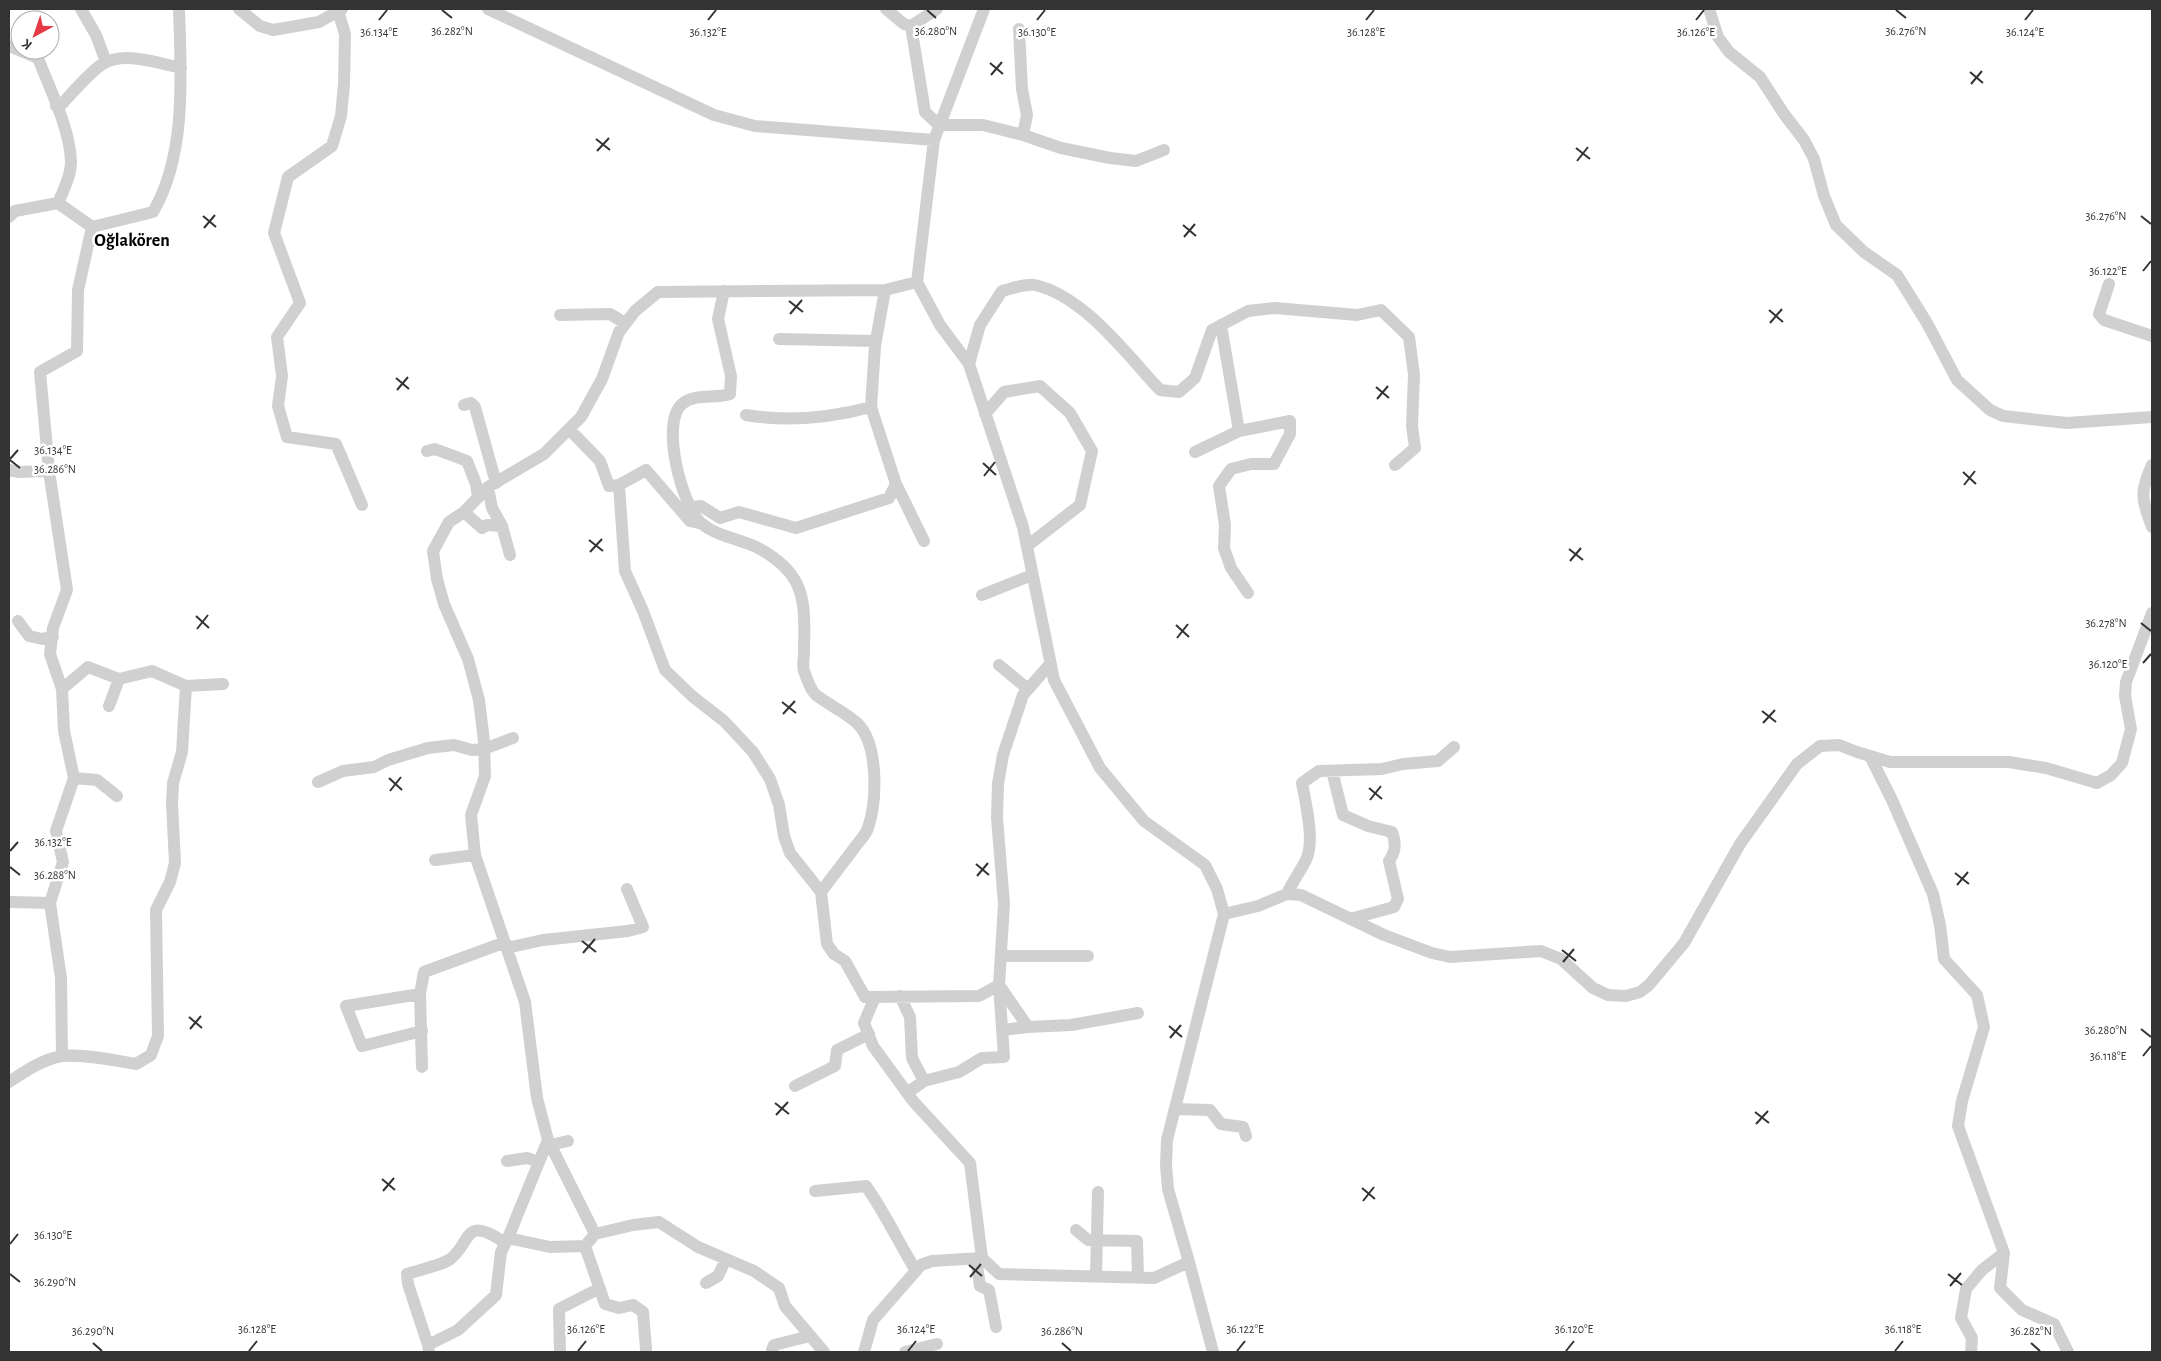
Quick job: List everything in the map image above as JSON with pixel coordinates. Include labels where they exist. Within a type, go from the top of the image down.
[{"type":"street","points":[[81,9],[96,35],[106,62]]},
{"type":"street","points":[[9,216],[14,212],[58,204],[92,227],[153,212],[162,197],[168,181],[176,145],[181,68],[179,9]]},
{"type":"street","points":[[238,9],[260,26],[273,30],[319,22],[340,10],[345,34],[344,84],[339,123],[332,146],[288,177],[274,233],[300,302],[277,337],[282,376],[278,406],[287,437],[336,444],[362,506]]},
{"type":"street","points":[[488,9],[714,114],[755,126],[934,140]]},
{"type":"street","points":[[886,9],[904,24],[911,26],[937,9]]},
{"type":"street","points":[[984,9],[934,140],[917,282],[940,325],[969,364],[1023,527],[1054,680],[1100,768],[1144,821],[1205,865],[1217,890],[1224,914],[1175,1109],[1168,1140],[1166,1165],[1168,1189],[1212,1352]]},
{"type":"street","points":[[1709,9],[1718,37],[1728,52],[1760,77],[1784,114],[1804,140],[1814,159],[1824,196],[1836,225],[1864,252],[1897,275],[1927,323],[1957,380],[1990,410],[2003,416],[2068,423],[2152,416]]},
{"type":"street","points":[[911,26],[925,112],[939,125],[984,125],[1062,148],[1110,158],[1136,161],[1164,150]]},
{"type":"street","points":[[1019,28],[1022,89],[1027,115],[1023,135]]},
{"type":"street","points":[[9,46],[38,58],[56,106],[62,115],[71,164],[58,204]]},
{"type":"street","points":[[56,106],[62,104],[100,66],[122,57],[181,68]]},
{"type":"street","points":[[62,1056],[61,978],[50,903],[63,862],[56,831],[74,778],[64,731],[62,689],[50,654],[53,628],[67,590],[50,470],[40,372],[77,351],[78,290],[92,227]]},
{"type":"street","points":[[595,1234],[549,1143],[538,1098],[525,1002],[474,855],[471,815],[485,776],[479,700],[468,659],[442,596],[437,579],[433,550],[449,522],[464,512],[492,485],[544,454],[581,417],[602,379],[619,332],[635,311],[658,292],[885,290],[917,282]]},
{"type":"street","points":[[969,364],[980,325],[1002,291],[1034,284],[1058,293],[1092,318],[1160,390],[1179,392],[1194,378],[1212,330],[1248,311],[1275,308],[1357,315],[1382,310],[1409,338],[1414,375],[1412,426],[1416,448],[1395,465]]},
{"type":"street","points":[[2109,284],[2099,314],[2109,322],[2152,336]]},
{"type":"street","points":[[885,290],[876,341],[871,407],[896,484],[924,541]]},
{"type":"street","points":[[724,291],[718,319],[731,376],[730,394],[720,397],[695,398],[684,402],[675,413],[673,448],[687,499],[703,524],[713,531],[763,551],[789,571],[802,593],[804,622],[803,668],[809,684],[815,694],[862,728],[868,745],[874,768],[874,791],[868,830],[821,892]]},
{"type":"street","points":[[560,315],[610,314],[626,323]]},
{"type":"street","points":[[1221,325],[1238,431]]},
{"type":"street","points":[[779,339],[876,341]]},
{"type":"street","points":[[985,414],[1004,392],[1040,386],[1070,413],[1092,451],[1080,506],[1026,546]]},
{"type":"street","points":[[464,405],[471,403],[475,407],[492,485],[492,508],[502,526],[510,556]]},
{"type":"street","points":[[746,415],[790,420],[847,414],[871,407]]},
{"type":"street","points":[[1195,452],[1238,431],[1290,421],[1290,434],[1274,464],[1250,464],[1231,469],[1219,486],[1225,525],[1224,548],[1231,568],[1248,593]]},
{"type":"street","points":[[569,429],[600,461],[609,486],[619,485],[646,470],[690,522],[703,524]]},
{"type":"street","points":[[427,451],[435,449],[467,461],[476,484],[478,498]]},
{"type":"street","points":[[2152,465],[2144,483],[2143,493],[2152,527]]},
{"type":"street","points":[[9,470],[19,472],[50,470]]},
{"type":"street","points":[[692,508],[701,506],[720,518],[739,512],[796,528],[889,498],[896,484]]},
{"type":"street","points":[[619,485],[625,571],[643,611],[665,670],[692,696],[724,721],[753,752],[770,779],[779,806],[784,836],[790,852],[821,892],[827,944],[834,954],[844,961],[866,997],[979,996],[999,986]]},
{"type":"street","points":[[464,512],[482,528],[487,525],[502,526]]},
{"type":"street","points":[[982,596],[1032,575]]},
{"type":"street","points":[[1224,914],[1258,906],[1286,894],[1301,895],[1415,948],[1450,956],[1541,951],[1561,959],[1593,988],[1608,995],[1626,996],[1640,992],[1649,985],[1684,943],[1740,844],[1797,764],[1820,746],[1839,745],[1890,762],[2009,762],[2046,768],[2097,783],[2111,776],[2122,763],[2131,729],[2125,696],[2126,682],[2152,613]]},
{"type":"street","points":[[18,621],[30,636],[52,637]]},
{"type":"street","points":[[907,1093],[924,1081],[959,1072],[982,1058],[1004,1057],[999,986],[1004,904],[997,818],[998,784],[1003,756],[1023,695],[1050,664]]},
{"type":"street","points":[[999,665],[1028,690]]},
{"type":"street","points":[[62,689],[88,667],[118,679],[152,670],[186,686],[223,684]]},
{"type":"street","points":[[109,706],[118,679]]},
{"type":"street","points":[[9,1082],[46,1061],[62,1056],[114,1060],[136,1064],[151,1055],[158,1036],[156,910],[170,882],[175,863],[173,783],[182,752],[186,686]]},
{"type":"street","points":[[318,782],[343,771],[374,767],[388,760],[428,748],[454,745],[472,750],[484,749],[513,738]]},
{"type":"street","points":[[1286,894],[1306,860],[1311,843],[1302,784],[1320,771],[1382,769],[1403,764],[1438,761],[1454,747]]},
{"type":"street","points":[[1870,756],[1892,800],[1933,894],[1940,925],[1944,959],[1978,996],[1984,1027],[1962,1101],[1958,1126],[2004,1253],[2000,1288],[2022,1310],[2054,1324],[2068,1352]]},
{"type":"street","points":[[1332,771],[1343,815],[1368,826],[1392,832],[1394,838],[1395,852],[1389,861],[1398,899],[1394,907],[1350,919]]},
{"type":"street","points":[[74,778],[97,780],[117,796]]},
{"type":"street","points":[[435,860],[474,855]]},
{"type":"street","points":[[422,1067],[420,994],[424,972],[503,943],[511,947],[543,940],[628,931],[643,927],[627,889]]},
{"type":"street","points":[[9,902],[50,903]]},
{"type":"street","points":[[1001,956],[1088,956]]},
{"type":"street","points":[[999,986],[1028,1027]]},
{"type":"street","points":[[420,994],[346,1006],[362,1046],[422,1031]]},
{"type":"street","points":[[875,996],[864,1022],[873,1046],[907,1093],[970,1163],[980,1286],[989,1290],[996,1327]]},
{"type":"street","points":[[900,996],[910,1017],[912,1058],[924,1081]]},
{"type":"street","points":[[1002,1030],[1071,1025],[1138,1013]]},
{"type":"street","points":[[795,1086],[835,1066],[837,1050],[868,1034]]},
{"type":"street","points":[[1175,1109],[1210,1110],[1221,1124],[1243,1127],[1246,1136]]},
{"type":"street","points":[[549,1143],[568,1141]]},
{"type":"street","points":[[549,1143],[539,1162],[508,1238],[501,1252],[496,1295],[458,1330],[428,1349],[408,1284],[407,1274],[449,1260],[472,1233],[480,1230],[490,1233],[501,1240],[508,1238],[550,1247],[585,1246],[595,1234],[633,1225],[659,1222],[698,1247],[754,1271],[779,1288],[785,1306],[824,1352]]},
{"type":"street","points":[[507,1161],[527,1158],[539,1162]]},
{"type":"street","points":[[815,1191],[866,1186],[882,1209],[898,1242],[916,1271]]},
{"type":"street","points":[[1096,1276],[1098,1192]]},
{"type":"street","points":[[1076,1230],[1088,1240],[1137,1241],[1138,1277]]},
{"type":"street","points":[[585,1246],[598,1289],[605,1304],[619,1308],[633,1305],[643,1312],[646,1349]]},
{"type":"street","points":[[1971,1352],[1972,1338],[1961,1318],[1966,1289],[1982,1270],[2004,1253]]},
{"type":"street","points":[[865,1352],[873,1320],[921,1265],[932,1261],[979,1258],[999,1274],[1154,1278],[1189,1262]]},
{"type":"street","points":[[706,1282],[718,1276],[726,1259]]},
{"type":"street","points":[[560,1352],[559,1309],[598,1289]]},
{"type":"street","points":[[772,1350],[774,1345],[810,1336]]},
{"type":"street","points":[[905,1352],[937,1344]]},
{"type":"district","name":"Oğlakören","points":[[132,241]]}]
